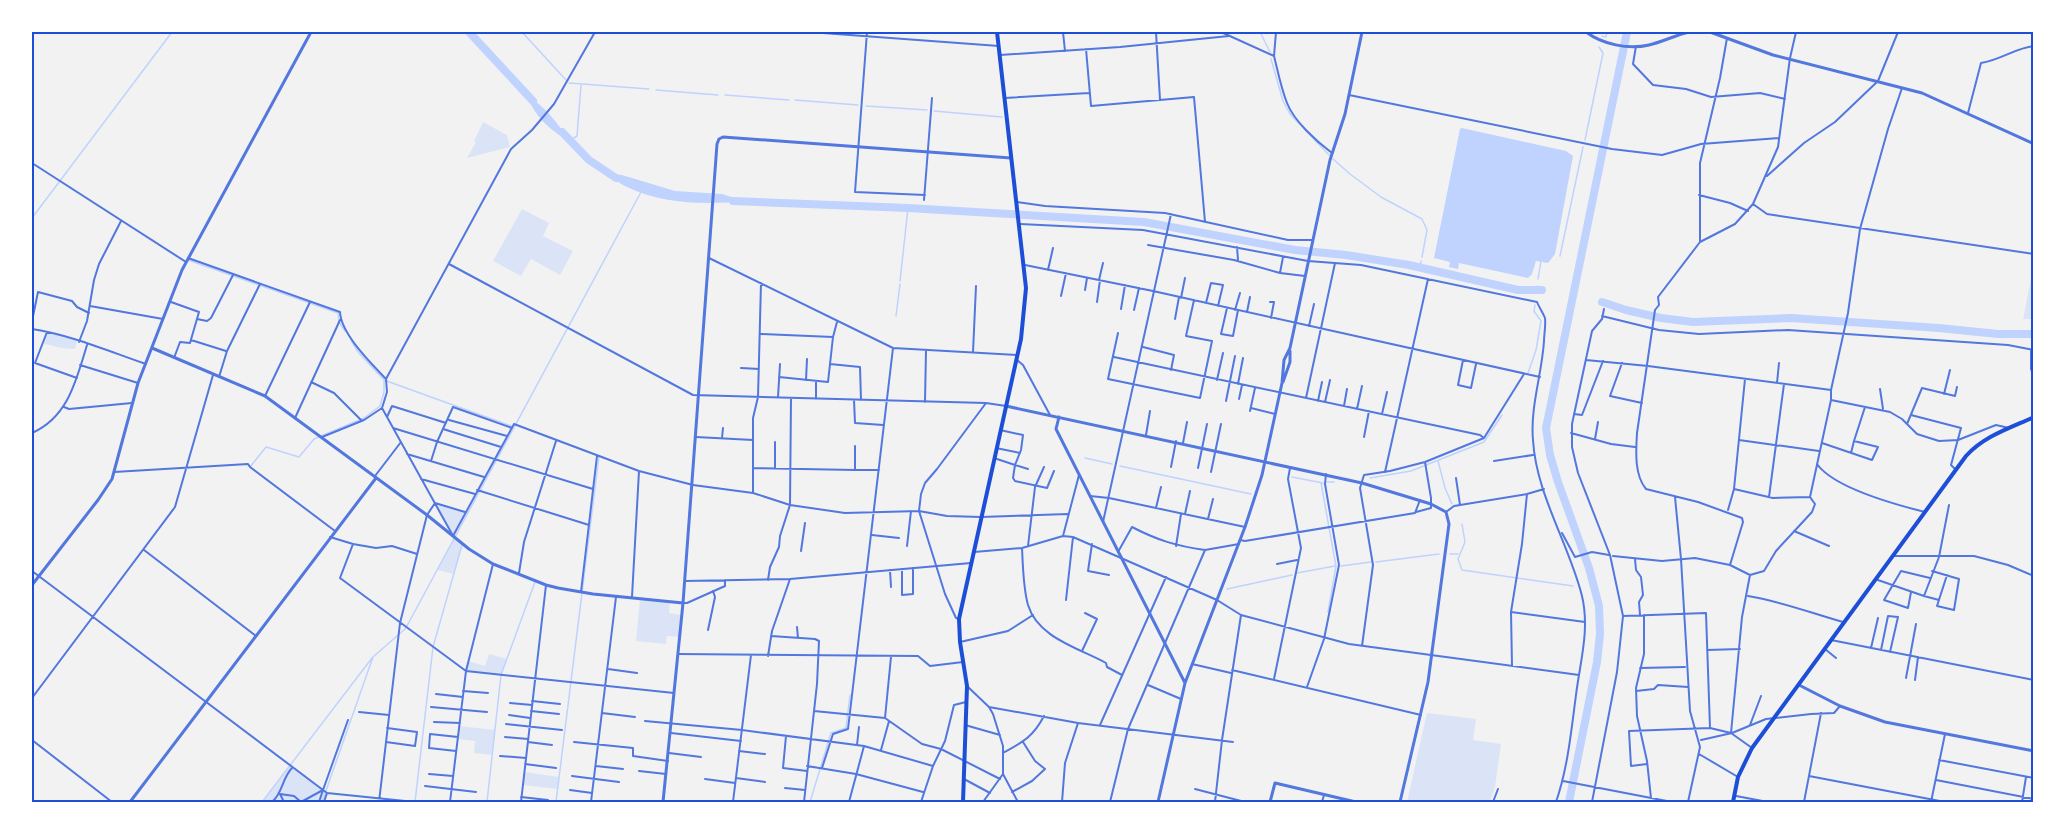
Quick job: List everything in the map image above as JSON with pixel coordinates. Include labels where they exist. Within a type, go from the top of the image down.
[{"type":"main road","points":[[963,802],[968,686],[960,642],[959,620],[1017,357],[1026,305],[1025,265],[997,32]]},
{"type":"main road","points":[[1733,802],[1738,777],[1752,748],[1956,470],[1976,446],[2034,417]]},
{"type":"street","points":[[32,585],[112,479],[138,383],[187,260],[312,32]]},
{"type":"street","points":[[322,437],[362,420],[382,408],[387,392],[386,379],[511,149],[555,104],[595,32]]},
{"type":"street","points":[[809,32],[999,46]]},
{"type":"street","points":[[867,32],[855,192],[924,195]]},
{"type":"street","points":[[1063,32],[1065,51]]},
{"type":"street","points":[[1156,32],[1160,100]]},
{"type":"street","points":[[1221,32],[1274,56]]},
{"type":"street","points":[[1276,32],[1274,56],[1286,100],[1292,112],[1307,130],[1332,153]]},
{"type":"street","points":[[1158,802],[1185,683],[1239,544],[1265,461],[1282,383],[1290,362],[1290,348],[1332,153],[1342,126],[1362,32]]},
{"type":"street","points":[[1586,32],[1602,42],[1635,46],[1651,45],[1689,32]]},
{"type":"street","points":[[1710,32],[1773,55],[1922,93],[2034,144]]},
{"type":"street","points":[[1730,565],[1743,522],[1742,518],[1728,511],[1644,487],[1639,477],[1636,447],[1655,310],[1659,305],[1658,297],[1700,242],[1735,224],[1753,204],[1778,147],[1790,58],[1796,32]]},
{"type":"street","points":[[1766,178],[1804,143],[1835,122],[1878,81],[1898,32]]},
{"type":"street","points":[[1000,55],[1156,44],[1229,36]]},
{"type":"street","points":[[1700,242],[1700,163],[1727,38]]},
{"type":"street","points":[[1635,46],[1633,64],[1650,84],[1686,89],[1715,98],[1760,93],[1785,99]]},
{"type":"street","points":[[1967,114],[1981,63],[2034,46]]},
{"type":"street","points":[[1086,49],[1091,106],[1194,97],[1205,222]]},
{"type":"street","points":[[1559,528],[1575,557],[1592,552],[1662,561],[1695,558],[1730,565],[1750,575],[1764,571],[1776,551],[1812,512],[1815,504],[1810,497],[1848,313],[1860,229],[1888,129],[1903,88]]},
{"type":"street","points":[[1005,99],[1090,93]]},
{"type":"street","points":[[1349,95],[1612,150],[1662,155],[1704,144],[1779,138]]},
{"type":"street","points":[[924,200],[932,98]]},
{"type":"street","points":[[663,802],[685,581],[713,191],[719,140],[723,137],[1011,158]]},
{"type":"street","points":[[32,163],[187,260],[340,312],[340,319],[295,418]]},
{"type":"street","points":[[1700,195],[1730,203],[1748,211]]},
{"type":"street","points":[[1018,204],[1171,216],[1288,240],[1312,242]]},
{"type":"street","points":[[1753,204],[1767,214],[2034,254]]},
{"type":"street","points":[[1103,522],[1171,216]]},
{"type":"street","points":[[80,342],[89,313],[99,264],[121,220]]},
{"type":"street","points":[[1020,222],[1168,233],[1282,257],[1361,265],[1537,302],[1545,320],[1540,377],[1533,417],[1534,455],[1579,586],[1585,622],[1584,652],[1564,782],[1556,802]]},
{"type":"street","points":[[1148,244],[1238,261],[1280,273],[1305,276]]},
{"type":"street","points":[[1048,270],[1053,248]]},
{"type":"street","points":[[1238,248],[1238,261]]},
{"type":"street","points":[[1280,273],[1282,257]]},
{"type":"street","points":[[709,258],[893,348],[974,352],[1017,357],[1050,415]]},
{"type":"street","points":[[1306,398],[1336,262]]},
{"type":"street","points":[[1097,302],[1103,263]]},
{"type":"street","points":[[449,264],[693,395],[986,403],[1006,406],[1326,474],[1420,500],[1446,512],[1449,524],[1432,656],[1421,715],[1400,802]]},
{"type":"street","points":[[1025,265],[1540,377]]},
{"type":"street","points":[[1061,296],[1065,273]]},
{"type":"street","points":[[197,319],[207,321],[211,318],[233,276]]},
{"type":"street","points":[[1085,290],[1087,278]]},
{"type":"street","points":[[1175,319],[1185,278]]},
{"type":"street","points":[[1385,472],[1428,279]]},
{"type":"street","points":[[753,493],[753,418],[758,397],[761,283]]},
{"type":"street","points":[[1206,303],[1211,283],[1223,285],[1218,306]]},
{"type":"street","points":[[219,377],[227,351],[260,284]]},
{"type":"street","points":[[1121,309],[1125,285]]},
{"type":"street","points":[[974,352],[976,286]]},
{"type":"street","points":[[1134,310],[1139,288]]},
{"type":"street","points":[[32,321],[38,292],[72,301],[77,307],[89,313]]},
{"type":"street","points":[[1227,308],[1221,334],[1233,336],[1240,293]]},
{"type":"street","points":[[1247,312],[1250,297]]},
{"type":"street","points":[[1118,333],[1108,379],[1200,398],[1212,341],[1186,336],[1194,300]]},
{"type":"street","points":[[171,302],[199,312],[190,343],[180,342],[174,358]]},
{"type":"street","points":[[265,396],[310,302]]},
{"type":"street","points":[[1270,302],[1274,302],[1271,318]]},
{"type":"street","points":[[1309,326],[1314,304]]},
{"type":"street","points":[[90,306],[163,319]]},
{"type":"street","points":[[1592,802],[1617,672],[1623,616],[1611,556],[1574,461],[1571,434],[1592,332],[1604,309]]},
{"type":"street","points":[[1602,316],[1699,334],[1788,330],[2000,345],[2032,350],[2031,369],[2034,377]]},
{"type":"street","points":[[340,319],[360,350],[386,379]]},
{"type":"street","points":[[779,377],[828,382],[837,322]]},
{"type":"street","points":[[32,329],[58,333],[146,364]]},
{"type":"street","points":[[47,331],[35,363],[77,378]]},
{"type":"street","points":[[759,334],[833,338]]},
{"type":"street","points":[[191,340],[227,351]]},
{"type":"street","points":[[32,433],[44,428],[64,407],[77,378],[87,344]]},
{"type":"street","points":[[1143,347],[1174,355],[1171,370]]},
{"type":"street","points":[[152,348],[265,396],[427,515],[469,549],[493,564],[518,575],[546,585],[582,592],[683,603],[725,586],[725,580]]},
{"type":"street","points":[[822,768],[833,734],[848,729],[893,348]]},
{"type":"street","points":[[925,402],[926,350]]},
{"type":"street","points":[[1217,380],[1223,353]]},
{"type":"street","points":[[1226,401],[1235,356]]},
{"type":"street","points":[[1114,357],[1480,435],[1484,438]]},
{"type":"street","points":[[1239,399],[1244,358]]},
{"type":"street","points":[[806,380],[807,359]]},
{"type":"street","points":[[1463,360],[1458,385],[1471,388],[1476,363]]},
{"type":"street","points":[[1586,360],[1831,390]]},
{"type":"street","points":[[1574,414],[1582,415],[1603,361]]},
{"type":"street","points":[[778,398],[780,363]]},
{"type":"street","points":[[1622,363],[1610,396],[1642,403]]},
{"type":"street","points":[[1777,383],[1779,363]]},
{"type":"street","points":[[830,364],[860,367],[861,400]]},
{"type":"street","points":[[80,365],[138,383]]},
{"type":"street","points":[[741,368],[759,369]]},
{"type":"street","points":[[1944,394],[1950,370]]},
{"type":"street","points":[[1362,646],[1373,565],[1360,488],[1365,475],[1425,462],[1484,438],[1524,374]]},
{"type":"street","points":[[32,698],[175,507],[213,375]]},
{"type":"street","points":[[1728,511],[1734,489],[1745,379]]},
{"type":"street","points":[[1325,402],[1330,380]]},
{"type":"street","points":[[816,381],[816,399]]},
{"type":"street","points":[[311,382],[334,393],[362,420]]},
{"type":"street","points":[[1318,400],[1322,382]]},
{"type":"street","points":[[1769,497],[1784,384]]},
{"type":"street","points":[[1357,409],[1362,386]]},
{"type":"street","points":[[1907,424],[1922,388],[1955,396],[1957,387]]},
{"type":"street","points":[[1255,388],[1251,409],[1275,414]]},
{"type":"street","points":[[1344,406],[1347,389]]},
{"type":"street","points":[[1880,389],[1883,410]]},
{"type":"street","points":[[1382,414],[1387,392]]},
{"type":"street","points":[[768,580],[790,505],[791,398]]},
{"type":"street","points":[[854,400],[855,423],[884,425]]},
{"type":"street","points":[[1831,400],[1897,415],[1917,434],[1929,439],[1958,440],[1996,425],[2009,428]]},
{"type":"street","points":[[64,407],[69,409],[132,403]]},
{"type":"street","points":[[959,620],[945,594],[919,511],[921,494],[925,483],[986,403]]},
{"type":"street","points":[[387,417],[392,406],[507,436]]},
{"type":"street","points":[[1851,453],[1865,406]]},
{"type":"street","points":[[431,461],[453,407],[512,428]]},
{"type":"street","points":[[382,408],[453,536]]},
{"type":"street","points":[[1146,435],[1150,411]]},
{"type":"street","points":[[1364,437],[1369,411]]},
{"type":"street","points":[[1911,415],[1960,428],[1951,465],[1956,470]]},
{"type":"street","points":[[1059,417],[1056,429],[1164,646],[1185,683]]},
{"type":"street","points":[[1183,443],[1187,422]]},
{"type":"street","points":[[1595,440],[1598,422]]},
{"type":"street","points":[[453,536],[513,424],[639,471],[693,484],[753,493],[790,505],[845,513],[919,511],[947,516],[981,517],[1068,514]]},
{"type":"street","points":[[1198,468],[1207,424]]},
{"type":"street","points":[[1211,472],[1221,424]]},
{"type":"street","points":[[393,428],[593,489]]},
{"type":"street","points":[[722,438],[723,428]]},
{"type":"street","points":[[443,429],[501,447]]},
{"type":"street","points":[[1000,430],[1023,435],[1015,465],[1015,482],[1047,488],[1054,471]]},
{"type":"street","points":[[1571,434],[1611,444],[1636,447]]},
{"type":"street","points":[[696,437],[754,440]]},
{"type":"street","points":[[1739,440],[1820,452]]},
{"type":"street","points":[[518,575],[524,542],[556,441]]},
{"type":"street","points":[[1171,467],[1176,441]]},
{"type":"street","points":[[1822,443],[1872,460],[1878,447],[1854,441]]},
{"type":"street","points":[[130,802],[401,442]]},
{"type":"street","points":[[775,442],[775,468]]},
{"type":"street","points":[[855,446],[855,470]]},
{"type":"street","points":[[996,448],[1020,453]]},
{"type":"street","points":[[407,454],[484,477]]},
{"type":"street","points":[[1494,461],[1534,455]]},
{"type":"street","points":[[582,592],[597,456]]},
{"type":"street","points":[[994,458],[1028,469]]},
{"type":"street","points":[[1240,540],[1430,510],[1425,462]]},
{"type":"street","points":[[114,472],[249,464],[335,531]]},
{"type":"street","points":[[1817,464],[1839,483],[1904,507],[1925,512]]},
{"type":"street","points":[[1028,547],[1035,487],[1044,467]]},
{"type":"street","points":[[1274,679],[1300,548],[1288,479],[1291,467]]},
{"type":"street","points":[[753,468],[879,470]]},
{"type":"street","points":[[632,598],[639,471]]},
{"type":"street","points":[[1307,687],[1324,639],[1339,565],[1325,484],[1326,474]]},
{"type":"street","points":[[1064,536],[1079,475]]},
{"type":"street","points":[[421,478],[475,494]]},
{"type":"street","points":[[1456,478],[1460,505]]},
{"type":"street","points":[[1156,508],[1161,487]]},
{"type":"street","points":[[1446,512],[1454,506],[1544,489]]},
{"type":"street","points":[[1734,489],[1769,497],[1810,497]]},
{"type":"street","points":[[477,490],[589,525]]},
{"type":"street","points":[[1185,514],[1190,491]]},
{"type":"street","points":[[1512,666],[1511,612],[1527,494]]},
{"type":"street","points":[[1090,496],[1245,527]]},
{"type":"street","points":[[1675,496],[1690,711],[1700,740],[1688,802]]},
{"type":"street","points":[[1208,519],[1213,499]]},
{"type":"street","points":[[1416,512],[1420,500]]},
{"type":"street","points":[[379,801],[400,622],[427,515],[435,503]]},
{"type":"street","points":[[435,503],[465,512]]},
{"type":"street","points":[[1924,596],[1939,557],[1949,505]]},
{"type":"street","points":[[907,546],[911,511]]},
{"type":"street","points":[[1176,546],[1181,514]]},
{"type":"street","points":[[801,551],[805,523]]},
{"type":"street","points":[[1119,554],[1131,527],[1157,540],[1176,546],[1205,550],[1239,544]]},
{"type":"street","points":[[1794,531],[1829,546]]},
{"type":"street","points":[[872,535],[899,538]]},
{"type":"street","points":[[974,552],[1022,548],[1064,536],[1073,537],[1119,554],[1217,600],[1241,615],[1324,639],[1579,675]]},
{"type":"street","points":[[330,537],[376,548],[392,546],[417,554]]},
{"type":"street","points":[[1066,600],[1073,537]]},
{"type":"street","points":[[353,544],[340,578],[466,671],[675,693]]},
{"type":"street","points":[[1092,544],[1088,571],[1109,575]]},
{"type":"street","points":[[1022,548],[1026,589],[1033,615],[1046,630],[1068,645],[1106,663],[1107,667],[1122,675]]},
{"type":"street","points":[[144,550],[256,636]]},
{"type":"street","points":[[1110,802],[1128,729],[1205,550]]},
{"type":"street","points":[[1892,556],[1974,556],[2008,565],[2034,576]]},
{"type":"street","points":[[1635,559],[1636,570],[1641,577],[1643,595],[1639,602],[1644,654],[1636,691],[1637,716],[1651,798]]},
{"type":"street","points":[[1277,564],[1297,560]]},
{"type":"street","points":[[685,581],[790,579],[971,563]]},
{"type":"street","points":[[450,802],[466,671],[493,564]]},
{"type":"street","points":[[902,569],[902,595],[913,594],[913,568]]},
{"type":"street","points":[[890,570],[891,588]]},
{"type":"street","points":[[32,571],[327,793],[379,801],[415,802]]},
{"type":"street","points":[[1911,592],[1908,609],[1884,600],[1902,571],[1930,578]]},
{"type":"street","points":[[1932,571],[1947,575],[1959,579],[1954,610],[1937,606],[1947,575]]},
{"type":"street","points":[[1732,733],[1742,617],[1748,596],[1750,575]]},
{"type":"street","points":[[1100,725],[1166,577]]},
{"type":"street","points":[[768,656],[771,636],[790,579]]},
{"type":"street","points":[[1875,579],[1893,587],[1939,600]]},
{"type":"street","points":[[521,802],[546,585]]},
{"type":"street","points":[[708,630],[715,597],[713,591]]},
{"type":"street","points":[[591,802],[616,596]]},
{"type":"street","points":[[1748,596],[1775,600],[1800,610],[1844,622]]},
{"type":"street","points":[[1511,612],[1585,622]]},
{"type":"street","points":[[1082,651],[1097,619],[1086,613]]},
{"type":"street","points":[[1623,616],[1706,613],[1710,728]]},
{"type":"street","points":[[960,642],[1008,631],[1033,615]]},
{"type":"street","points":[[1215,802],[1231,671],[1241,615]]},
{"type":"street","points":[[1881,650],[1888,616],[1898,617],[1890,652]]},
{"type":"street","points":[[1871,648],[1878,618]]},
{"type":"street","points":[[1906,678],[1916,624]]},
{"type":"street","points":[[797,627],[798,638]]},
{"type":"street","points":[[771,636],[819,641],[804,802]]},
{"type":"street","points":[[1831,640],[2034,680]]},
{"type":"street","points":[[1707,650],[1740,649]]},
{"type":"street","points":[[1825,649],[1836,658]]},
{"type":"street","points":[[678,654],[819,657],[918,656],[930,666],[964,662]]},
{"type":"street","points":[[733,802],[751,656]]},
{"type":"street","points":[[885,718],[891,657]]},
{"type":"street","points":[[1915,680],[1918,657]]},
{"type":"street","points":[[1191,664],[1274,679],[1421,715]]},
{"type":"street","points":[[1640,668],[1686,667]]},
{"type":"street","points":[[608,669],[637,673]]},
{"type":"street","points":[[1147,685],[1181,699]]},
{"type":"street","points":[[1636,691],[1654,689],[1658,685],[1688,687]]},
{"type":"street","points":[[1798,685],[1840,706],[1885,722],[2034,751]]},
{"type":"street","points":[[968,686],[993,714],[1003,753],[1003,774],[1018,802]]},
{"type":"street","points":[[464,691],[488,693]]},
{"type":"street","points":[[436,694],[463,697]]},
{"type":"street","points":[[1750,725],[1761,696]]},
{"type":"street","points":[[921,802],[949,728],[954,705],[966,702]]},
{"type":"street","points":[[510,703],[560,704]]},
{"type":"street","points":[[1700,740],[1732,733],[1775,717],[1834,713],[1840,706]]},
{"type":"street","points":[[431,707],[487,712]]},
{"type":"street","points":[[989,707],[1078,723],[1233,742]]},
{"type":"street","points":[[531,711],[559,714]]},
{"type":"street","points":[[814,711],[885,718],[922,744],[941,748],[1000,779]]},
{"type":"street","points":[[359,712],[389,715]]},
{"type":"street","points":[[602,713],[634,717]]},
{"type":"street","points":[[1804,802],[1821,713]]},
{"type":"street","points":[[509,715],[530,718]]},
{"type":"street","points":[[1003,753],[1023,742],[1044,716]]},
{"type":"street","points":[[319,802],[348,720]]},
{"type":"street","points":[[645,721],[742,730],[864,746],[933,766]]},
{"type":"street","points":[[881,751],[889,721]]},
{"type":"street","points":[[434,722],[460,723]]},
{"type":"street","points":[[1062,802],[1065,763],[1078,723]]},
{"type":"street","points":[[506,724],[562,730]]},
{"type":"street","points":[[966,725],[999,735]]},
{"type":"street","points":[[857,746],[859,727]]},
{"type":"street","points":[[386,742],[415,746],[417,732],[387,728]]},
{"type":"street","points":[[1647,764],[1631,766],[1629,731],[1710,728],[1732,733],[1752,748]]},
{"type":"street","points":[[671,733],[741,741]]},
{"type":"street","points":[[456,751],[429,748],[430,734],[458,737]]},
{"type":"street","points":[[1932,801],[1945,734]]},
{"type":"street","points":[[786,736],[783,768],[807,771]]},
{"type":"street","points":[[505,737],[552,745]]},
{"type":"street","points":[[32,740],[112,802]]},
{"type":"street","points":[[574,742],[633,748],[633,756],[668,761]]},
{"type":"street","points":[[1012,792],[1032,781],[1045,769],[1035,761],[1023,742]]},
{"type":"street","points":[[849,802],[864,746]]},
{"type":"street","points":[[739,751],[765,754]]},
{"type":"street","points":[[669,753],[701,757]]},
{"type":"street","points":[[1699,754],[1738,777]]},
{"type":"street","points":[[500,756],[526,758]]},
{"type":"street","points":[[1940,760],[2034,778]]},
{"type":"street","points":[[525,764],[556,768]]},
{"type":"street","points":[[596,766],[623,769]]},
{"type":"street","points":[[807,766],[856,774],[923,792]]},
{"type":"street","points":[[272,802],[280,794],[292,768]]},
{"type":"street","points":[[639,771],[666,774]]},
{"type":"street","points":[[429,774],[453,776]]},
{"type":"street","points":[[983,802],[1003,774]]},
{"type":"street","points":[[1809,776],[1945,802]]},
{"type":"street","points":[[572,777],[618,782]]},
{"type":"street","points":[[2022,802],[2026,777]]},
{"type":"street","points":[[705,779],[765,782]]},
{"type":"street","points":[[964,779],[990,793]]},
{"type":"street","points":[[1936,780],[2034,799]]},
{"type":"street","points":[[1564,782],[1672,802]]},
{"type":"street","points":[[1270,802],[1275,783],[1356,802]]},
{"type":"street","points":[[425,786],[476,792]]},
{"type":"street","points":[[785,788],[805,790]]},
{"type":"street","points":[[1195,789],[1245,802]]},
{"type":"street","points":[[1493,802],[1498,789]]},
{"type":"street","points":[[280,794],[294,796],[301,802],[323,790]]},
{"type":"street","points":[[570,790],[592,793]]},
{"type":"street","points":[[324,802],[327,793]]},
{"type":"street","points":[[280,794],[284,802]]},
{"type":"street","points":[[1322,802],[1324,795]]},
{"type":"street","points":[[1735,796],[1768,802]]},
{"type":"street","points":[[521,797],[548,800]]},
{"type":"shaded area","points":[[483,122],[507,135],[510,147],[467,158],[476,142],[474,141]]},
{"type":"shaded area","points":[[522,209],[549,223],[543,236],[573,251],[560,275],[531,259],[521,276],[493,261]]},
{"type":"shaded area","points":[[2033,270],[2033,319],[2023,319],[2032,274]]},
{"type":"shaded area","points":[[47,331],[59,333],[77,341],[75,349],[42,343]]},
{"type":"shaded area","points":[[435,503],[465,512],[453,536]]},
{"type":"shaded area","points":[[455,537],[463,544],[454,574],[437,570]]},
{"type":"shaded area","points":[[640,599],[670,601],[669,613],[682,615],[680,637],[667,636],[666,644],[636,641]]},
{"type":"shaded area","points":[[489,654],[507,659],[501,675],[466,671],[468,661],[485,666]]},
{"type":"shaded area","points":[[1427,713],[1476,719],[1473,740],[1501,744],[1495,787],[1490,802],[1407,802]]},
{"type":"shaded area","points":[[459,726],[495,730],[492,755],[474,753],[475,741],[458,739]]},
{"type":"shaded area","points":[[289,766],[327,793],[324,802],[262,802]]},
{"type":"shaded area","points":[[524,772],[559,777],[558,789],[523,785]]},
{"type":"water","points":[[526,95],[550,115],[569,141],[543,122]]},
{"type":"water","points":[[1462,128],[1566,151],[1573,156],[1555,254],[1548,263],[1536,261],[1532,274],[1528,278],[1459,263],[1458,269],[1449,267],[1450,262],[1434,258]]},
{"type":"water","points":[[607,173],[622,175],[675,191],[722,194],[744,201],[700,203],[654,197],[619,183]]},
{"type":"waterway","points":[[32,218],[172,32]]},
{"type":"waterway","points":[[469,32],[533,101]]},
{"type":"waterway","points":[[522,32],[566,80]]},
{"type":"waterway","points":[[1260,32],[1270,52]]},
{"type":"waterway","points":[[1602,36],[1606,37],[1607,32]]},
{"type":"waterway","points":[[1569,802],[1597,662],[1600,634],[1599,606],[1589,568],[1558,482],[1550,455],[1546,428],[1627,32]]},
{"type":"waterway","points":[[1585,140],[1603,53],[1599,47]]},
{"type":"waterway","points":[[1271,59],[1283,101],[1290,114],[1329,155]]},
{"type":"waterway","points":[[569,83],[649,89]]},
{"type":"waterway","points":[[569,141],[577,136],[581,85]]},
{"type":"waterway","points":[[656,90],[718,95]]},
{"type":"waterway","points":[[725,95],[789,100]]},
{"type":"waterway","points":[[795,100],[858,105]]},
{"type":"waterway","points":[[866,106],[927,110]]},
{"type":"waterway","points":[[934,111],[1002,117]]},
{"type":"waterway","points":[[562,132],[589,160],[616,178]]},
{"type":"waterway","points":[[1560,256],[1583,147]]},
{"type":"waterway","points":[[1333,159],[1381,197],[1422,219],[1427,230],[1422,257]]},
{"type":"waterway","points":[[322,802],[373,657],[408,624],[641,192]]},
{"type":"waterway","points":[[733,201],[908,208],[1144,222],[1295,250],[1409,265],[1518,290],[1542,290]]},
{"type":"waterway","points":[[900,281],[908,208]]},
{"type":"waterway","points":[[188,260],[338,313],[339,322],[345,331]]},
{"type":"waterway","points":[[1420,267],[1421,261]]},
{"type":"waterway","points":[[1538,279],[1541,261]]},
{"type":"waterway","points":[[896,316],[900,284]]},
{"type":"waterway","points":[[1537,286],[1537,293]]},
{"type":"waterway","points":[[1602,302],[1661,318],[1693,322],[1791,318],[1998,334],[2034,334]]},
{"type":"waterway","points":[[1528,373],[1536,350],[1541,321],[1534,311],[1535,305]]},
{"type":"waterway","points":[[351,340],[358,352],[384,380]]},
{"type":"waterway","points":[[250,467],[266,447],[299,457],[314,439],[364,418],[380,406],[384,392],[384,380],[511,426]]},
{"type":"waterway","points":[[1370,478],[1411,471],[1484,442],[1502,415]]},
{"type":"waterway","points":[[556,802],[599,456]]},
{"type":"waterway","points":[[1085,458],[1112,464]]},
{"type":"waterway","points":[[1438,461],[1452,504]]},
{"type":"waterway","points":[[1120,466],[1251,494]]},
{"type":"waterway","points":[[1292,477],[1323,483]]},
{"type":"waterway","points":[[1327,482],[1334,482]]},
{"type":"waterway","points":[[1321,483],[1336,566],[1328,612]]},
{"type":"waterway","points":[[1462,524],[1465,542],[1458,559],[1462,570],[1573,586]]},
{"type":"waterway","points":[[415,802],[433,647],[462,545]]},
{"type":"waterway","points":[[1376,562],[1439,554]]},
{"type":"waterway","points":[[1450,554],[1458,554]]},
{"type":"waterway","points":[[1341,566],[1371,562]]},
{"type":"waterway","points":[[1297,573],[1335,566]]},
{"type":"waterway","points":[[1227,589],[1292,575]]},
{"type":"waterway","points":[[487,802],[501,675],[535,582]]},
{"type":"waterway","points":[[262,802],[372,658]]},
{"type":"waterway","points":[[810,802],[831,733],[846,728],[850,695]]}]
